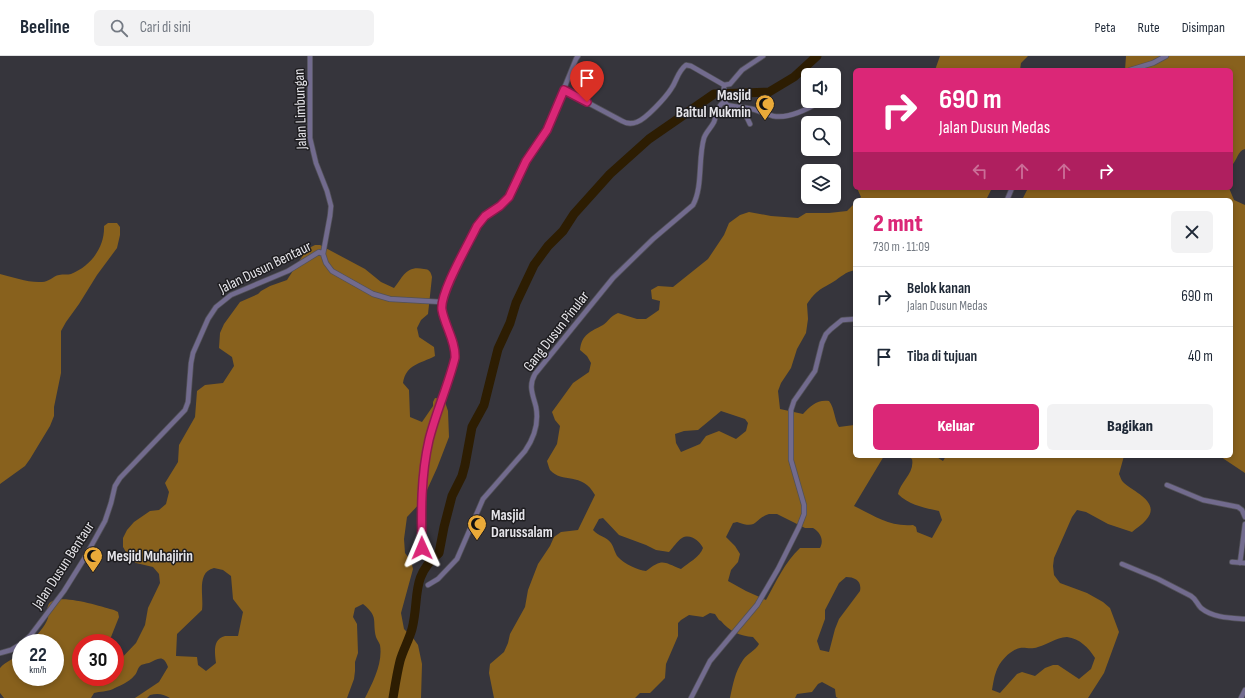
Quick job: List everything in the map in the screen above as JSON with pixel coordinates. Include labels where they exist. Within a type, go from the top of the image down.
[{"type":"street","name":"Jalan Limbungan","points":[[310,56],[310,138],[316,163],[327,191],[330,206],[330,216],[323,254]]},
{"type":"street","points":[[422,548],[422,502],[425,461],[432,431],[455,358],[455,350],[442,312],[444,293],[477,226],[485,216],[500,206],[509,197],[526,161],[547,130],[578,56]]},
{"type":"street","points":[[724,87],[730,84],[742,70],[763,56]]},
{"type":"street","points":[[1137,68],[1153,63],[1166,56]]},
{"type":"street","points":[[564,90],[624,123],[629,124],[641,120],[663,100],[675,84],[679,72],[686,65],[691,66],[724,87]]},
{"type":"street","points":[[724,87],[724,100],[728,105],[753,109],[773,116],[793,114],[809,108]]},
{"type":"street","name":"Gang Dusun Pinular","points":[[428,585],[438,579],[458,559],[483,499],[525,451],[530,442],[536,422],[536,406],[531,386],[535,374],[613,278],[653,238],[693,205],[699,182],[704,137],[714,122],[718,106],[724,100]]},
{"type":"street","points":[[742,107],[750,124]]},
{"type":"street","name":"Jalan Dusun Bentaur","points":[[32,634],[64,591],[84,559],[105,521],[115,486],[120,478],[185,410],[188,402],[193,353],[208,319],[216,307],[231,295],[288,271],[317,252],[323,254],[326,263],[332,271],[373,294],[390,299],[442,302]]},
{"type":"street","points":[[691,698],[710,661],[757,605],[778,569],[799,527],[804,514],[804,505],[791,460],[791,410],[794,401],[815,371],[822,343],[826,334],[842,320],[853,318]]},
{"type":"street","points":[[1167,485],[1203,500],[1238,507],[1242,510],[1245,517]]},
{"type":"street","points":[[1232,562],[1242,563],[1245,524]]},
{"type":"street","points":[[1122,564],[1158,579],[1195,598],[1199,606],[1211,614],[1245,619]]},
{"type":"street","name":"Jalan Dusun Bentaur","points":[[0,653],[12,649]]},
{"type":"street","points":[[1241,698],[1245,690]]},
{"type":"shaded area","points":[[940,56],[1028,56],[1021,63],[1020,68],[936,68]]},
{"type":"shaded area","points":[[1126,56],[1245,56],[1245,149],[1240,152],[1233,164],[1233,68],[1125,68]]},
{"type":"shaded area","points":[[858,190],[991,190],[987,198],[860,198],[861,197]]},
{"type":"shaded area","points":[[1027,190],[1230,190],[1234,200],[1245,205],[1245,473],[1223,458],[1233,458],[1233,198],[1023,198]]},
{"type":"shaded area","points":[[853,205],[853,271],[846,273],[815,293],[807,304],[808,319],[806,333],[797,349],[791,368],[781,383],[778,391],[780,409],[803,414],[808,408],[818,402],[829,401],[839,427],[853,425],[853,458],[883,458],[854,506],[889,523],[913,525],[916,527],[917,532],[932,538],[942,520],[939,511],[907,501],[898,494],[901,485],[911,469],[912,459],[910,458],[938,458],[943,461],[945,458],[1123,458],[1119,474],[1121,479],[1144,498],[1151,508],[1150,514],[1146,520],[1132,532],[1108,524],[1086,512],[1077,510],[1072,517],[1054,558],[1054,575],[1060,583],[1087,593],[1103,602],[1110,608],[1119,632],[1104,673],[1088,698],[838,698],[836,697],[835,689],[822,682],[818,684],[812,692],[797,694],[795,698],[730,698],[740,665],[759,644],[753,637],[739,634],[731,630],[719,620],[715,614],[710,613],[703,617],[689,615],[678,623],[678,636],[666,664],[665,678],[650,693],[640,693],[635,698],[494,698],[489,673],[490,664],[504,652],[510,634],[525,607],[528,590],[538,564],[554,537],[561,532],[578,530],[595,495],[584,483],[555,474],[550,470],[547,461],[557,444],[560,426],[555,420],[552,412],[573,383],[589,372],[591,363],[587,356],[580,350],[583,340],[587,334],[603,325],[618,313],[637,319],[646,319],[659,310],[660,301],[652,299],[651,290],[658,286],[673,287],[708,259],[724,235],[729,223],[740,215],[749,212],[771,216],[798,218],[806,213],[847,211]],"holes":[[[721,411],[745,419],[748,423],[746,431],[736,439],[719,431],[706,436],[700,444],[681,452],[676,443],[675,434],[684,431],[698,430]],[[769,514],[777,514],[805,528],[813,528],[820,534],[822,539],[820,548],[800,548],[781,572],[766,600],[728,581],[731,570],[738,562],[740,554],[735,546],[726,537],[733,523],[737,522],[749,525]],[[603,518],[619,535],[656,550],[669,552],[680,539],[688,536],[697,540],[703,548],[697,557],[681,569],[663,562],[656,564],[646,571],[631,566],[621,560],[617,556],[609,541],[593,530],[599,519]],[[846,577],[855,579],[859,582],[860,591],[839,619],[829,652],[820,650],[817,641],[825,619],[825,610],[839,583]],[[1067,637],[1080,642],[1090,650],[1095,658],[1091,669],[1079,679],[1058,665],[1053,665],[1045,668],[1035,676],[1022,672],[1017,674],[1000,693],[992,690],[997,668],[1012,651],[1020,648],[1035,648]]]},
{"type":"shaded area","points":[[108,223],[117,223],[120,227],[117,248],[97,275],[61,331],[61,373],[54,407],[54,416],[50,426],[25,466],[0,484],[0,274],[26,281],[42,282],[59,275],[71,274],[78,271],[95,255],[102,241],[104,226]]},
{"type":"shaded area","points":[[315,245],[320,245],[365,269],[381,282],[394,288],[409,270],[418,268],[430,271],[432,275],[428,314],[421,320],[417,328],[419,337],[434,347],[435,356],[410,368],[403,383],[409,390],[410,417],[422,422],[433,406],[435,398],[442,399],[445,402],[448,411],[449,437],[422,501],[407,517],[404,539],[405,553],[411,561],[413,569],[401,613],[404,629],[418,645],[422,664],[421,698],[365,698],[377,672],[381,652],[380,645],[376,637],[373,616],[368,608],[363,604],[355,608],[353,617],[357,624],[358,653],[355,662],[354,679],[347,698],[170,698],[158,694],[150,695],[147,698],[135,698],[159,682],[168,667],[162,659],[157,659],[141,665],[135,675],[124,684],[124,656],[136,643],[145,625],[148,608],[160,583],[159,574],[153,567],[136,563],[129,557],[123,547],[123,538],[127,530],[134,522],[150,511],[159,510],[166,504],[169,492],[165,483],[178,462],[179,445],[195,417],[197,391],[205,385],[223,383],[234,366],[232,357],[219,348],[220,333],[224,324],[240,302],[258,294],[270,286],[287,280],[307,249]],"holes":[[[214,568],[223,570],[231,576],[233,599],[243,612],[238,636],[225,636],[218,640],[215,647],[216,663],[206,671],[198,665],[197,657],[176,656],[177,634],[202,610],[202,585],[203,579],[208,570]]]},
{"type":"shaded area","points":[[67,599],[78,601],[114,610],[118,612],[119,617],[112,634],[72,634],[72,686],[120,686],[111,690],[94,693],[91,698],[4,698],[0,693],[0,668],[12,659],[12,686],[64,686],[64,634],[37,634],[47,621],[47,609],[51,601]]},
{"type":"waterway","points":[[393,698],[400,661],[412,629],[420,579],[430,562],[439,553],[452,496],[462,476],[465,465],[472,427],[484,405],[498,349],[510,323],[516,303],[534,265],[548,246],[563,231],[574,214],[610,174],[649,139],[714,94],[769,92],[794,77],[817,56]]},
{"type":"place","name":"Masjid Baitul Mukmin","points":[[765,121]]},
{"type":"place","name":"Masjid Darussalam","points":[[477,541]]},
{"type":"place","name":"Mesjid Muhajirin","points":[[93,573]]},
{"type":"route","points":[[422,548],[422,502],[425,461],[429,441],[455,358],[455,350],[442,312],[443,297],[477,226],[485,216],[500,206],[509,197],[518,174],[547,130],[564,90],[587,102]]}]
